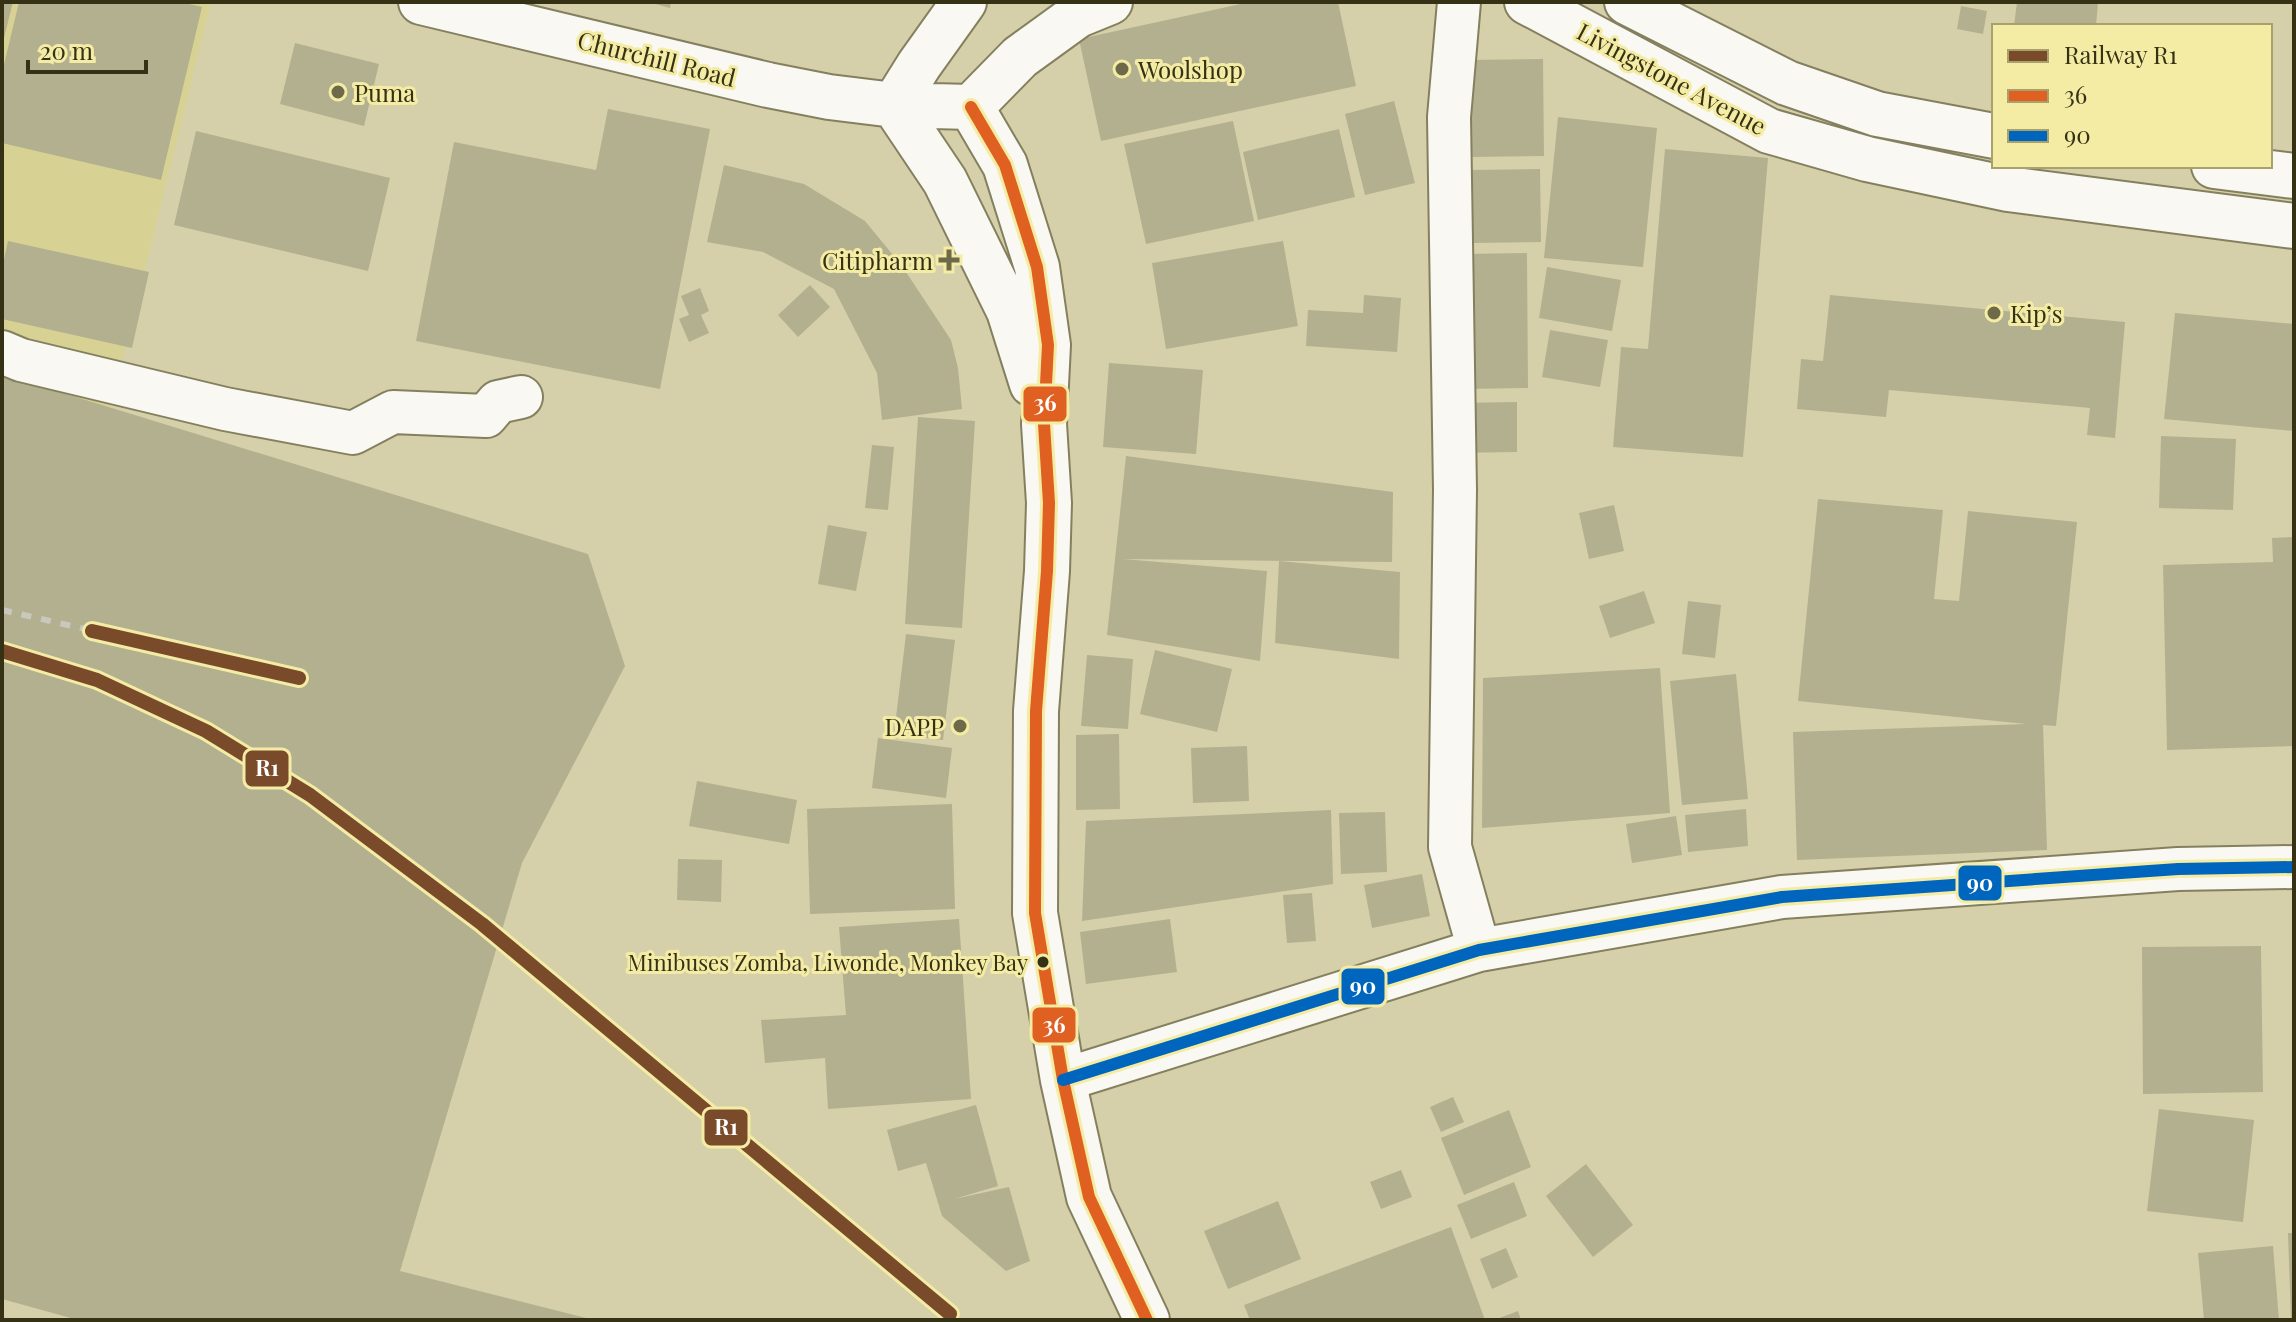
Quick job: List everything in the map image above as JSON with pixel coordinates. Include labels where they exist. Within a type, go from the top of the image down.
[{"type":"highway","name":"Churchill Road","points":[[421,2],[829,97],[894,105],[971,107]]},
{"type":"highway","points":[[964,2],[894,105],[945,181],[1009,311],[1044,424]]},
{"type":"highway","name":"Livingstone Avenue","points":[[1527,2],[1769,131],[1853,155],[2008,189],[2294,226]]},
{"type":"highway","name":"Livingstone Avenue","points":[[1627,2],[1787,83],[1877,114],[1992,136]]},
{"type":"highway","points":[[1081,6],[1020,57],[971,107],[1005,165],[1037,267],[1048,345],[1044,424],[1049,503],[1036,711],[1035,913],[1063,1080],[1089,1197],[1147,1320]]},
{"type":"highway","points":[[2230,168],[2294,176]]},
{"type":"street","points":[[1459,2],[1449,117],[1455,490],[1450,847],[1479,950]]},
{"type":"street","points":[[2,352],[21,360],[225,409],[353,433],[393,412],[486,416],[498,402],[521,397]]},
{"type":"street","points":[[1063,1080],[1479,950],[1782,897],[2178,869],[2294,867]]},
{"type":"shaded area","points":[[2,2],[211,2],[96,467],[2,445]]},
{"type":"building","points":[[2,2],[13,2],[3,42],[2,42]]},
{"type":"building","points":[[19,2],[181,2],[202,7],[161,180],[2,143],[2,73]]},
{"type":"building","points":[[648,2],[671,2],[670,8]]},
{"type":"building","points":[[1250,2],[1338,2],[1356,86],[1101,141],[1079,39]]},
{"type":"building","points":[[2017,2],[2098,2],[2096,24],[2014,24]]},
{"type":"building","points":[[1961,6],[1987,11],[1983,34],[1957,29]]},
{"type":"building","points":[[295,43],[379,64],[364,126],[280,104]]},
{"type":"building","points":[[1543,59],[1544,156],[1469,157],[1469,60]]},
{"type":"building","points":[[1394,101],[1415,183],[1365,195],[1345,114]]},
{"type":"building","points":[[608,109],[710,129],[660,389],[416,341],[454,142],[596,170]]},
{"type":"building","points":[[1558,117],[1657,128],[1643,267],[1544,258]]},
{"type":"building","points":[[1233,121],[1254,221],[1146,244],[1124,144]]},
{"type":"building","points":[[1339,129],[1355,197],[1258,220],[1243,152]]},
{"type":"building","points":[[196,131],[390,178],[368,271],[174,225]]},
{"type":"building","points":[[1665,149],[1768,158],[1743,457],[1613,447],[1621,347],[1648,349]]},
{"type":"building","points":[[724,165],[804,184],[865,221],[902,266],[951,340],[958,368],[962,409],[882,420],[877,373],[834,289],[763,252],[707,242]]},
{"type":"building","points":[[1540,169],[1541,242],[1470,243],[1469,170]]},
{"type":"building","points":[[8,241],[149,272],[132,348],[2,319],[2,269]]},
{"type":"building","points":[[1283,241],[1298,326],[1166,349],[1152,263]]},
{"type":"building","points":[[1527,253],[1528,388],[1463,389],[1461,254]]},
{"type":"building","points":[[1547,267],[1621,280],[1612,331],[1539,318]]},
{"type":"building","points":[[810,285],[830,307],[798,337],[778,315]]},
{"type":"building","points":[[700,288],[709,311],[701,315],[709,333],[689,342],[679,319],[689,315],[681,296]]},
{"type":"building","points":[[1364,295],[1401,298],[1397,352],[1306,346],[1308,310],[1363,313]]},
{"type":"building","points":[[1830,295],[2125,322],[2115,438],[2087,435],[2090,408],[1889,390],[1886,417],[1797,409],[1801,359],[1823,361]]},
{"type":"building","points":[[2175,313],[2294,324],[2294,431],[2164,419]]},
{"type":"building","points":[[1550,330],[1608,340],[1600,387],[1542,377]]},
{"type":"building","points":[[1109,363],[1203,370],[1196,454],[1103,447]]},
{"type":"building","points":[[2,376],[588,554],[625,666],[522,863],[400,1271],[594,1320],[78,1320],[2,1299]]},
{"type":"building","points":[[1517,402],[1517,452],[1454,453],[1453,403]]},
{"type":"building","points":[[918,417],[975,421],[962,628],[905,624]]},
{"type":"building","points":[[2161,436],[2236,439],[2233,510],[2159,508]]},
{"type":"building","points":[[872,445],[894,447],[888,510],[865,508]]},
{"type":"building","points":[[1126,456],[1393,492],[1392,562],[1123,559],[1267,571],[1260,661],[1107,635]]},
{"type":"building","points":[[1818,499],[1943,510],[1934,599],[1959,601],[1968,511],[2077,522],[2056,726],[2043,725],[2047,850],[1797,860],[1793,732],[2026,724],[1798,701]]},
{"type":"building","points":[[1614,505],[1624,551],[1589,559],[1579,513]]},
{"type":"building","points":[[828,525],[867,532],[856,591],[818,584]]},
{"type":"building","points":[[2294,537],[2294,746],[2167,750],[2163,565],[2273,562],[2272,538]]},
{"type":"building","points":[[1279,561],[1400,572],[1399,659],[1275,643]]},
{"type":"building","points":[[1644,591],[1655,623],[1610,638],[1599,606]]},
{"type":"building","points":[[1688,601],[1721,605],[1715,658],[1682,654]]},
{"type":"building","points":[[906,634],[955,640],[943,740],[894,734]]},
{"type":"building","points":[[1155,650],[1232,669],[1217,732],[1140,714]]},
{"type":"building","points":[[1087,655],[1133,659],[1128,729],[1081,726]]},
{"type":"building","points":[[1660,668],[1670,813],[1482,828],[1483,678]]},
{"type":"building","points":[[1736,674],[1748,799],[1682,805],[1670,681]]},
{"type":"building","points":[[1119,734],[1120,809],[1076,810],[1076,735]]},
{"type":"building","points":[[878,738],[952,748],[946,798],[872,788]]},
{"type":"building","points":[[1247,746],[1249,801],[1193,803],[1191,748]]},
{"type":"building","points":[[697,781],[797,800],[789,844],[689,826]]},
{"type":"building","points":[[952,804],[955,909],[810,914],[807,809]]},
{"type":"building","points":[[1746,809],[1748,846],[1688,852],[1685,815]]},
{"type":"building","points":[[1331,810],[1333,884],[1082,921],[1086,821]]},
{"type":"building","points":[[1385,812],[1387,872],[1341,874],[1339,813]]},
{"type":"building","points":[[1676,816],[1682,855],[1632,863],[1626,824]]},
{"type":"building","points":[[678,859],[722,860],[721,902],[677,900]]},
{"type":"building","points":[[1422,874],[1430,916],[1372,928],[1364,885]]},
{"type":"building","points":[[1312,893],[1316,941],[1287,943],[1283,895]]},
{"type":"building","points":[[959,919],[971,1099],[828,1109],[825,1058],[765,1063],[761,1020],[846,1015],[839,927]]},
{"type":"building","points":[[1170,919],[1177,972],[1086,984],[1080,932]]},
{"type":"building","points":[[2261,946],[2263,1092],[2143,1094],[2142,947]]},
{"type":"building","points":[[1453,1097],[1464,1122],[1441,1132],[1430,1107]]},
{"type":"building","points":[[976,1105],[998,1186],[954,1199],[1009,1187],[1030,1261],[1006,1271],[942,1216],[926,1163],[898,1171],[887,1130]]},
{"type":"building","points":[[2159,1109],[2254,1120],[2243,1222],[2147,1211]]},
{"type":"building","points":[[1509,1110],[1531,1167],[1464,1195],[1441,1138]]},
{"type":"building","points":[[1586,1164],[1633,1225],[1593,1257],[1546,1196]]},
{"type":"building","points":[[1401,1170],[1412,1197],[1381,1209],[1370,1182]]},
{"type":"building","points":[[1514,1182],[1527,1216],[1471,1239],[1457,1205]]},
{"type":"building","points":[[1278,1201],[1301,1259],[1228,1289],[1204,1231]]},
{"type":"building","points":[[1451,1227],[1485,1320],[1250,1320],[1244,1305]]},
{"type":"building","points":[[2288,1233],[2294,1233],[2294,1320],[2291,1320]]},
{"type":"building","points":[[2273,1246],[2279,1320],[2204,1320],[2198,1253]]},
{"type":"building","points":[[1506,1248],[1518,1277],[1492,1289],[1480,1259]]},
{"type":"building","points":[[1518,1311],[1521,1320],[1494,1320]]},
{"type":"railway","points":[[2,610],[299,678]]},
{"type":"railway","points":[[2,651],[97,680],[206,731],[310,795],[482,924],[950,1314]]},
{"type":"rail line","name":"R1","points":[[92,631],[299,678]]},
{"type":"rail line","name":"R1","points":[[2,651],[97,680],[206,731],[310,795],[482,924],[950,1314]]},
{"type":"transit line","name":"36","points":[[971,107],[1005,165],[1037,267],[1048,345],[1044,424],[1049,503],[1036,711],[1035,913],[1063,1080],[1089,1197],[1147,1320]]},
{"type":"transit line","name":"90","points":[[1063,1080],[1479,950],[1782,897],[2178,869],[2294,867]]},
{"type":"place","name":"Woolshop","points":[[1122,69]]},
{"type":"place","name":"Puma","points":[[338,92]]},
{"type":"place","name":"Citipharm","points":[[949,260]]},
{"type":"place","name":"Kip’s","points":[[1994,313]]},
{"type":"place","name":"DAPP","points":[[960,726]]},
{"type":"place","name":"Minibuses Zomba, Liwonde, Monkey Bay","points":[[1043,962]]}]
